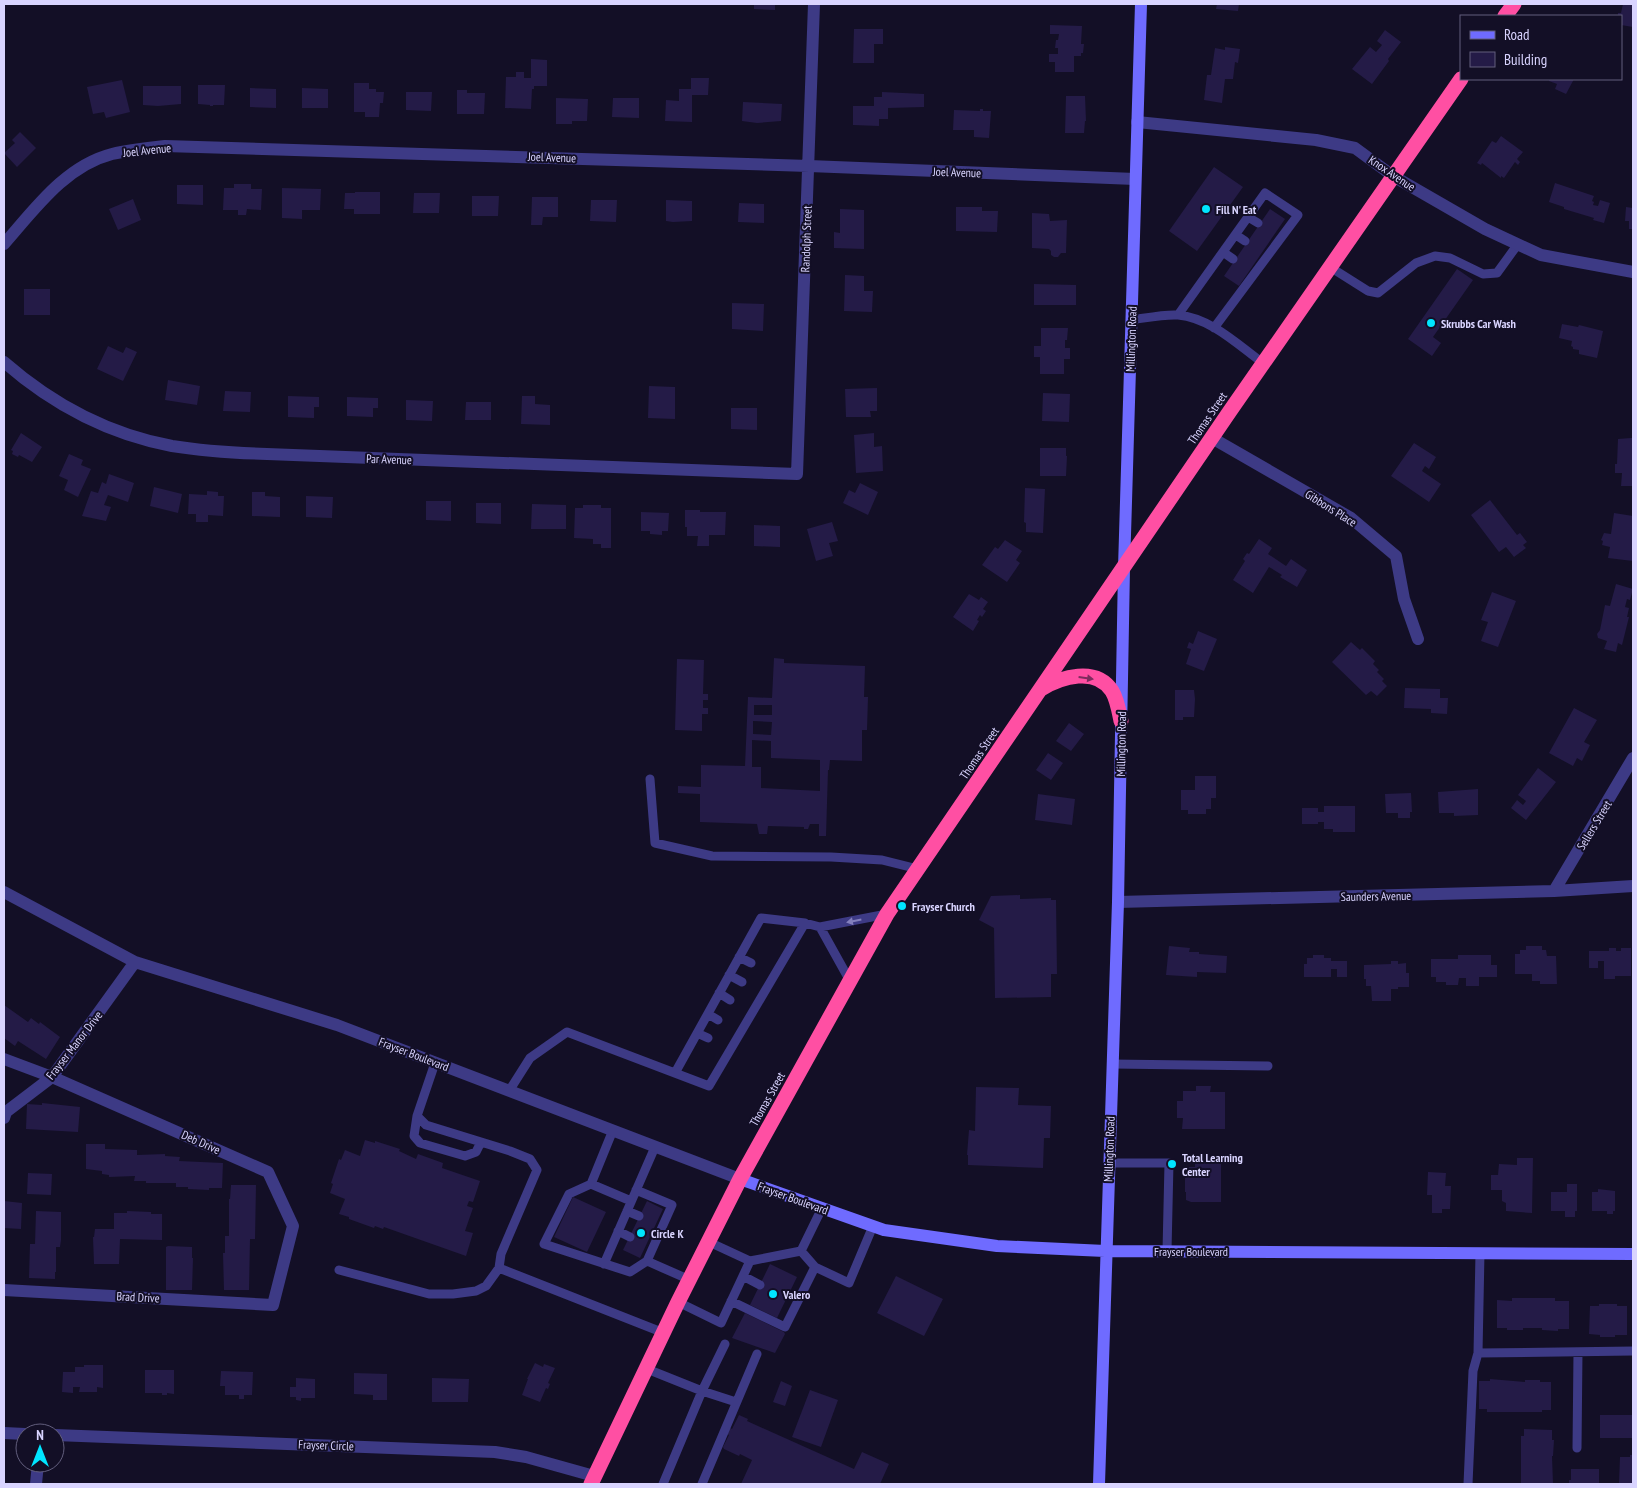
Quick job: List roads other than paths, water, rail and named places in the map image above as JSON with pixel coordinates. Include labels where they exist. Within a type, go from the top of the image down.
[{"type":"highway","points":[[1506,15],[1514,4]]},
{"type":"highway","name":"Thomas Street","points":[[593,1480],[678,1302],[740,1179],[887,914],[1263,363],[1460,80]]},
{"type":"highway","points":[[1040,690],[1054,682],[1068,678],[1083,676],[1097,680],[1107,684],[1113,692],[1121,720]]},
{"type":"main road","name":"Millington Road","points":[[1098,1484],[1118,902],[1124,568],[1141,4]]},
{"type":"main road","name":"Frayser Boulevard","points":[[740,1179],[884,1230],[997,1246],[1105,1251],[1633,1254]]},
{"type":"street","name":"Randolph Street","points":[[798,474],[814,4]]},
{"type":"street","name":"Knox Avenue","points":[[1136,122],[1316,140],[1355,148],[1392,176],[1485,229],[1541,255],[1633,272]]},
{"type":"street","name":"Joel Avenue","points":[[4,244],[49,193],[69,175],[88,163],[110,154],[156,147],[219,147],[809,166],[1136,179]]},
{"type":"street","name":"Par Avenue","points":[[4,362],[52,399],[94,422],[142,439],[192,448],[240,453],[329,457],[798,474]]},
{"type":"street","name":"Gibbons Place","points":[[1212,438],[1350,518],[1396,556],[1404,599],[1418,640]]},
{"type":"street","name":"Sellers Street","points":[[1554,891],[1633,758]]},
{"type":"street","name":"Saunders Avenue","points":[[1118,902],[1554,891],[1633,886]]},
{"type":"street","name":"Frayser Boulevard","points":[[4,892],[135,962],[337,1025],[740,1179]]},
{"type":"street","name":"Frayser Manor Drive","points":[[4,1118],[6,1112],[52,1077],[135,962]]},
{"type":"street","name":"Deb Drive","points":[[4,1059],[52,1077],[268,1172],[293,1226],[273,1305]]},
{"type":"street","name":"Brad Drive","points":[[4,1290],[273,1305]]},
{"type":"street","name":"Frayser Circle","points":[[65,1435],[495,1452],[526,1457],[593,1480]]},
{"type":"lane","points":[[1178,315],[1265,193],[1298,215],[1277,236],[1264,253],[1214,328]]},
{"type":"lane","points":[[1248,217],[1258,223]]},
{"type":"lane","points":[[1236,235],[1245,241]]},
{"type":"lane","points":[[1330,267],[1368,291],[1378,292],[1416,263],[1435,256],[1450,258],[1483,274],[1497,273],[1518,244]]},
{"type":"lane","points":[[1223,252],[1233,259]]},
{"type":"lane","points":[[1131,320],[1178,315],[1201,321],[1263,363]]},
{"type":"lane","points":[[650,779],[655,842],[712,856],[831,857],[882,860],[918,869]]},
{"type":"lane","points":[[675,1073],[761,918],[804,922],[820,927],[887,914]]},
{"type":"lane","points":[[509,1091],[530,1058],[567,1032],[709,1086],[727,1049],[769,974],[804,922]]},
{"type":"lane","points":[[820,927],[850,981]]},
{"type":"lane","points":[[739,957],[751,964]]},
{"type":"lane","points":[[729,975],[742,982]]},
{"type":"lane","points":[[719,993],[730,1000]]},
{"type":"lane","points":[[708,1014],[718,1020]]},
{"type":"lane","points":[[697,1033],[708,1038]]},
{"type":"lane","points":[[435,1063],[417,1116],[414,1136],[420,1143],[466,1156],[476,1152],[481,1142]]},
{"type":"lane","points":[[1112,1064],[1268,1066]]},
{"type":"lane","points":[[339,1270],[429,1294],[453,1294],[476,1291],[486,1286],[499,1268],[501,1254],[537,1170],[530,1159],[426,1125],[417,1116]]},
{"type":"lane","points":[[613,1130],[591,1184],[569,1194],[544,1244],[630,1272],[647,1261],[650,1246],[659,1225],[672,1204],[636,1190]]},
{"type":"lane","points":[[604,1264],[655,1147]]},
{"type":"lane","points":[[1109,1162],[1169,1163],[1168,1251]]},
{"type":"lane","points":[[591,1184],[632,1201]]},
{"type":"lane","points":[[801,1251],[822,1208]]},
{"type":"lane","points":[[627,1211],[639,1216]]},
{"type":"lane","points":[[801,1251],[815,1267],[849,1283],[873,1226]]},
{"type":"lane","points":[[618,1232],[630,1237]]},
{"type":"lane","points":[[709,1242],[750,1261],[801,1251]]},
{"type":"lane","points":[[1468,1484],[1473,1371],[1478,1353],[1480,1253]]},
{"type":"lane","points":[[647,1261],[690,1280]]},
{"type":"lane","points":[[678,1302],[721,1322],[750,1261]]},
{"type":"lane","points":[[731,1302],[785,1327],[815,1267]]},
{"type":"lane","points":[[499,1268],[664,1333]]},
{"type":"lane","points":[[743,1276],[760,1284]]},
{"type":"lane","points":[[787,1298],[798,1302]]},
{"type":"lane","points":[[663,1484],[702,1392],[725,1344]]},
{"type":"lane","points":[[1478,1353],[1633,1351]]},
{"type":"lane","points":[[1577,1448],[1578,1352]]},
{"type":"lane","points":[[702,1484],[757,1354]]},
{"type":"lane","points":[[646,1369],[702,1392],[736,1402]]},
{"type":"place","name":"Fill N' Eat","points":[[1206,209]]},
{"type":"place","name":"Skrubbs Car Wash","points":[[1431,323]]},
{"type":"place","name":"Frayser Church","points":[[902,906]]},
{"type":"place","name":"Total Learning Center","points":[[1172,1164]]},
{"type":"place","name":"Circle K","points":[[641,1233]]},
{"type":"place","name":"Valero","points":[[773,1294]]}]
